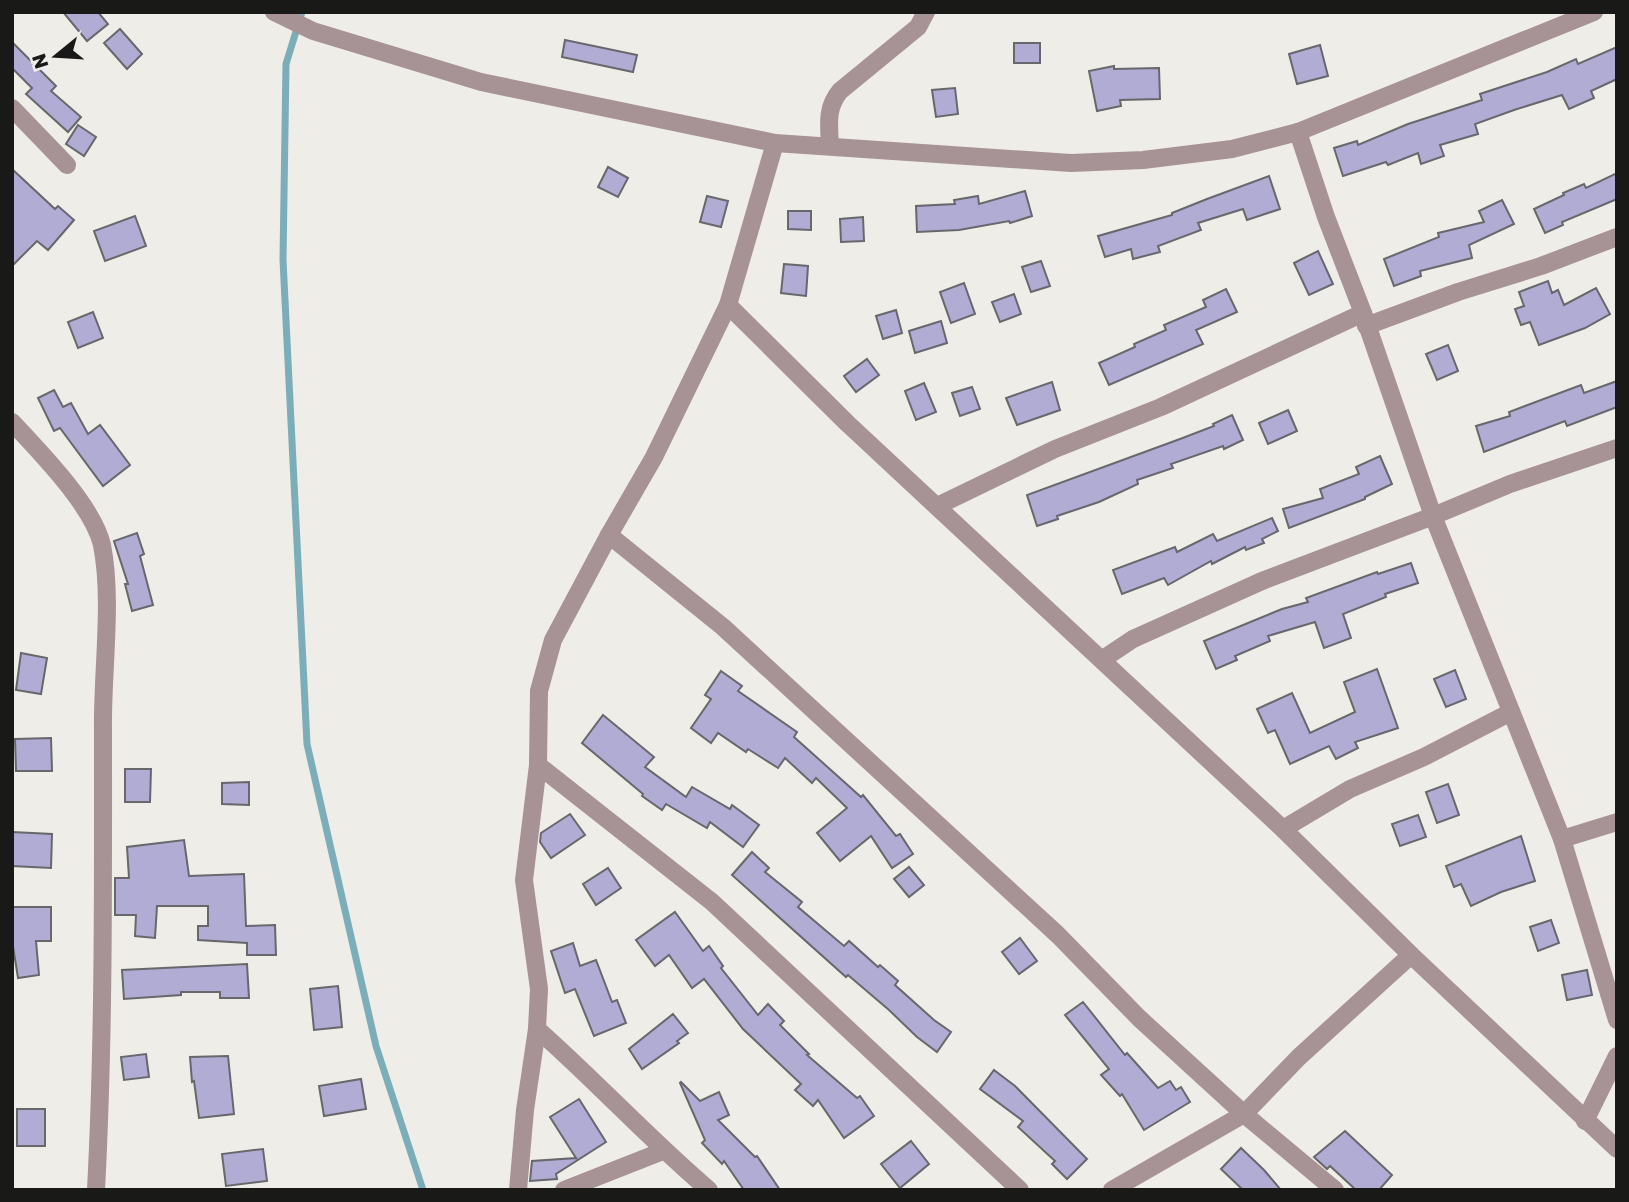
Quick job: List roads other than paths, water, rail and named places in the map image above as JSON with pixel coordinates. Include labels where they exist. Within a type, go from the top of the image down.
[{"type":"street","points":[[830,146],[828,114],[832,100],[918,26],[926,12]]},
{"type":"street","points":[[280,16],[313,31],[481,82],[775,144],[1071,163],[1143,160],[1232,149],[1298,132],[1594,12]]},
{"type":"street","points":[[12,108],[67,166]]},
{"type":"street","points":[[1298,132],[1433,516],[1562,839],[1617,1020]]},
{"type":"street","points":[[518,1190],[524,1110],[537,1029],[540,989],[524,880],[538,765],[539,691],[553,640],[609,534],[654,457],[728,305],[775,144]]},
{"type":"street","points":[[937,506],[1055,449],[1364,320],[1541,267],[1617,237]]},
{"type":"street","points":[[728,305],[847,423],[1283,829],[1411,955],[1617,1149]]},
{"type":"street","points":[[12,422],[40,453],[90,518],[102,544],[106,608],[96,1190]]},
{"type":"street","points":[[1102,659],[1133,639],[1262,581],[1510,484],[1617,448]]},
{"type":"street","points":[[609,534],[723,627],[1058,935],[1139,1018],[1244,1114],[1335,1190]]},
{"type":"street","points":[[1283,829],[1350,789],[1424,757],[1511,712]]},
{"type":"street","points":[[538,765],[712,902],[1020,1190]]},
{"type":"street","points":[[1562,839],[1617,822]]},
{"type":"street","points":[[1112,1190],[1244,1114],[1299,1057],[1411,955]]},
{"type":"street","points":[[537,1029],[576,1063],[663,1151],[709,1190]]},
{"type":"street","points":[[1585,1121],[1617,1056]]},
{"type":"street","points":[[564,1190],[663,1151]]},
{"type":"waterway","points":[[302,12],[286,64],[283,260],[307,744],[376,1046],[423,1190]]}]
